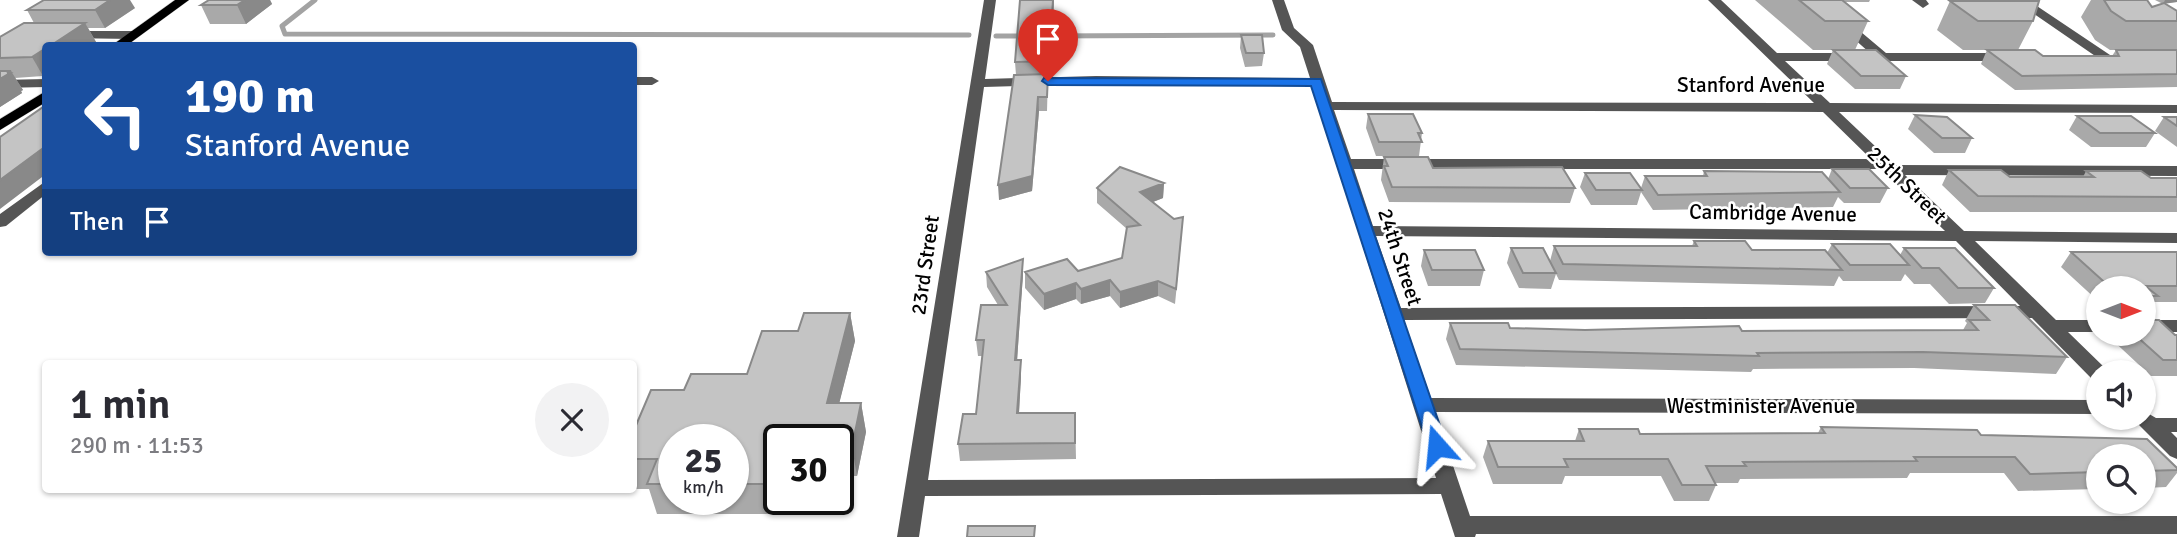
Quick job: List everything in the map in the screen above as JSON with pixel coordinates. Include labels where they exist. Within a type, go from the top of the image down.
[{"type":"main road","points":[[122,42],[183,0]]},
{"type":"main road","points":[[0,126],[42,98]]},
{"type":"street","name":"23rd Street","points":[[908,537],[990,0]]},
{"type":"street","name":"24th Street","points":[[1278,0],[1288,30],[1306,45],[1464,531]]},
{"type":"street","name":"25th Street","points":[[1714,0],[1962,237],[2086,361]]},
{"type":"street","points":[[1816,0],[1883,57]]},
{"type":"street","points":[[2020,0],[2112,57],[2078,57]]},
{"type":"street","points":[[53,36],[132,35]]},
{"type":"street","points":[[1774,57],[2023,57]]},
{"type":"street","points":[[976,83],[1097,80],[1317,82]]},
{"type":"street","points":[[637,81],[652,81]]},
{"type":"street","points":[[0,84],[42,83]]},
{"type":"street","name":"Stanford Avenue","points":[[1324,106],[2177,109]]},
{"type":"street","points":[[1345,164],[2177,171]]},
{"type":"street","points":[[0,222],[42,189]]},
{"type":"street","name":"Cambridge Avenue","points":[[1369,232],[2177,239]]},
{"type":"street","points":[[1395,314],[2044,319],[2086,324]]},
{"type":"street","points":[[2156,326],[2177,326]]},
{"type":"street","name":"Westminister Avenue","points":[[1424,405],[2086,407]]},
{"type":"street","points":[[2156,423],[2177,425]]},
{"type":"street","points":[[2155,430],[2177,451]]},
{"type":"street","points":[[915,488],[1450,486]]},
{"type":"street","points":[[1464,531],[2177,525]]},
{"type":"building","points":[[44,0],[110,0],[95,10],[27,10]]},
{"type":"building","points":[[209,0],[245,0],[237,5],[201,5]]},
{"type":"building","points":[[1020,0],[1053,0],[1049,61],[1015,62]]},
{"type":"building","points":[[1799,0],[1842,0],[1868,21],[1825,21]]},
{"type":"building","points":[[2104,0],[2147,0],[2152,7],[2164,3],[2177,11],[2177,21],[2126,21],[2111,11]]},
{"type":"building","points":[[1950,1],[2039,1],[2033,21],[1978,21]]},
{"type":"building","points":[[24,23],[85,23],[56,42],[42,42],[42,51],[32,57],[0,58],[0,37]]},
{"type":"building","points":[[1241,35],[1262,35],[1264,53],[1246,53]]},
{"type":"building","points":[[1833,50],[1876,50],[1906,76],[1861,76]]},
{"type":"building","points":[[1987,50],[2035,50],[2043,56],[2119,56],[2116,50],[2177,50],[2177,74],[2022,76]]},
{"type":"building","points":[[0,71],[11,71],[0,79]]},
{"type":"building","points":[[1048,74],[1047,97],[1038,97],[1032,176],[998,185],[1014,75]]},
{"type":"building","points":[[42,108],[42,149],[0,180],[0,137]]},
{"type":"building","points":[[1368,114],[1413,114],[1422,133],[1418,133],[1422,142],[1379,142]]},
{"type":"building","points":[[1915,115],[1947,117],[1972,138],[1942,138]]},
{"type":"building","points":[[2077,116],[2131,116],[2155,133],[2100,133]]},
{"type":"building","points":[[2164,117],[2177,117],[2177,126]]},
{"type":"building","points":[[1384,157],[1428,157],[1433,168],[1562,167],[1575,188],[1392,187],[1384,166],[1388,166]]},
{"type":"building","points":[[1120,167],[1164,183],[1140,192],[1174,219],[1183,217],[1176,289],[1158,281],[1120,292],[1110,280],[1081,289],[1076,283],[1044,294],[1025,272],[1067,259],[1078,271],[1122,258],[1127,227],[1140,225],[1097,188]]},
{"type":"building","points":[[1832,169],[1869,169],[1888,188],[1850,188]]},
{"type":"building","points":[[1949,170],[2001,170],[2010,177],[2094,177],[2086,171],[2141,171],[2151,178],[2177,178],[2177,197],[1978,196]]},
{"type":"building","points":[[1704,171],[1822,172],[1840,192],[1658,195],[1645,176],[1707,176]]},
{"type":"building","points":[[1585,173],[1630,173],[1642,190],[1596,190]]},
{"type":"building","points":[[1694,241],[1745,241],[1752,250],[1825,250],[1842,270],[1563,264],[1554,246],[1697,246]]},
{"type":"building","points":[[1832,244],[1890,244],[1909,265],[1850,265]]},
{"type":"building","points":[[1511,248],[1543,248],[1556,273],[1523,273]]},
{"type":"building","points":[[1904,248],[1955,248],[1994,288],[1958,288],[1939,268],[1922,268]]},
{"type":"building","points":[[1424,250],[1475,250],[1484,270],[1432,270]]},
{"type":"building","points":[[2071,252],[2177,252],[2177,286],[2156,286],[2156,276],[2098,276]]},
{"type":"building","points":[[1023,259],[1015,360],[1021,360],[1017,413],[1075,413],[1075,443],[958,444],[963,414],[976,414],[984,340],[976,340],[981,305],[1007,305],[986,272]]},
{"type":"building","points":[[1974,305],[2015,305],[2067,357],[1923,352],[1757,353],[1759,356],[1460,349],[1450,323],[1508,323],[1510,328],[1585,330],[1739,326],[1742,331],[1978,330],[1969,320],[1989,320]]},
{"type":"building","points":[[804,313],[850,313],[827,403],[861,403],[854,437],[854,424],[763,424],[763,484],[749,484],[749,424],[658,424],[658,484],[647,484],[657,459],[637,459],[637,423],[651,390],[684,390],[691,374],[747,374],[762,331],[798,331]]},
{"type":"building","points":[[2156,320],[2177,335],[2177,360],[2163,360],[2147,346],[2156,346]]},
{"type":"building","points":[[1821,427],[1977,430],[1981,435],[2147,439],[2152,444],[2086,444],[2086,472],[2030,474],[2015,457],[1914,457],[1917,461],[1743,462],[1746,466],[1706,466],[1716,485],[1682,485],[1668,459],[1564,459],[1568,467],[1498,467],[1488,441],[1584,441],[1579,429],[1638,429],[1640,434],[1825,433]]},
{"type":"building","points":[[2156,448],[2177,468],[2156,471]]},
{"type":"building","points":[[968,526],[1035,526],[1034,537],[967,537]]},
{"type":"waterway","points":[[315,0],[282,26],[285,34],[969,35]]},
{"type":"waterway","points":[[1043,36],[1273,35]]},
{"type":"waterway","points":[[996,36],[1024,36]]},
{"type":"route","points":[[1048,81],[1317,82],[1369,232],[1437,446]]}]
